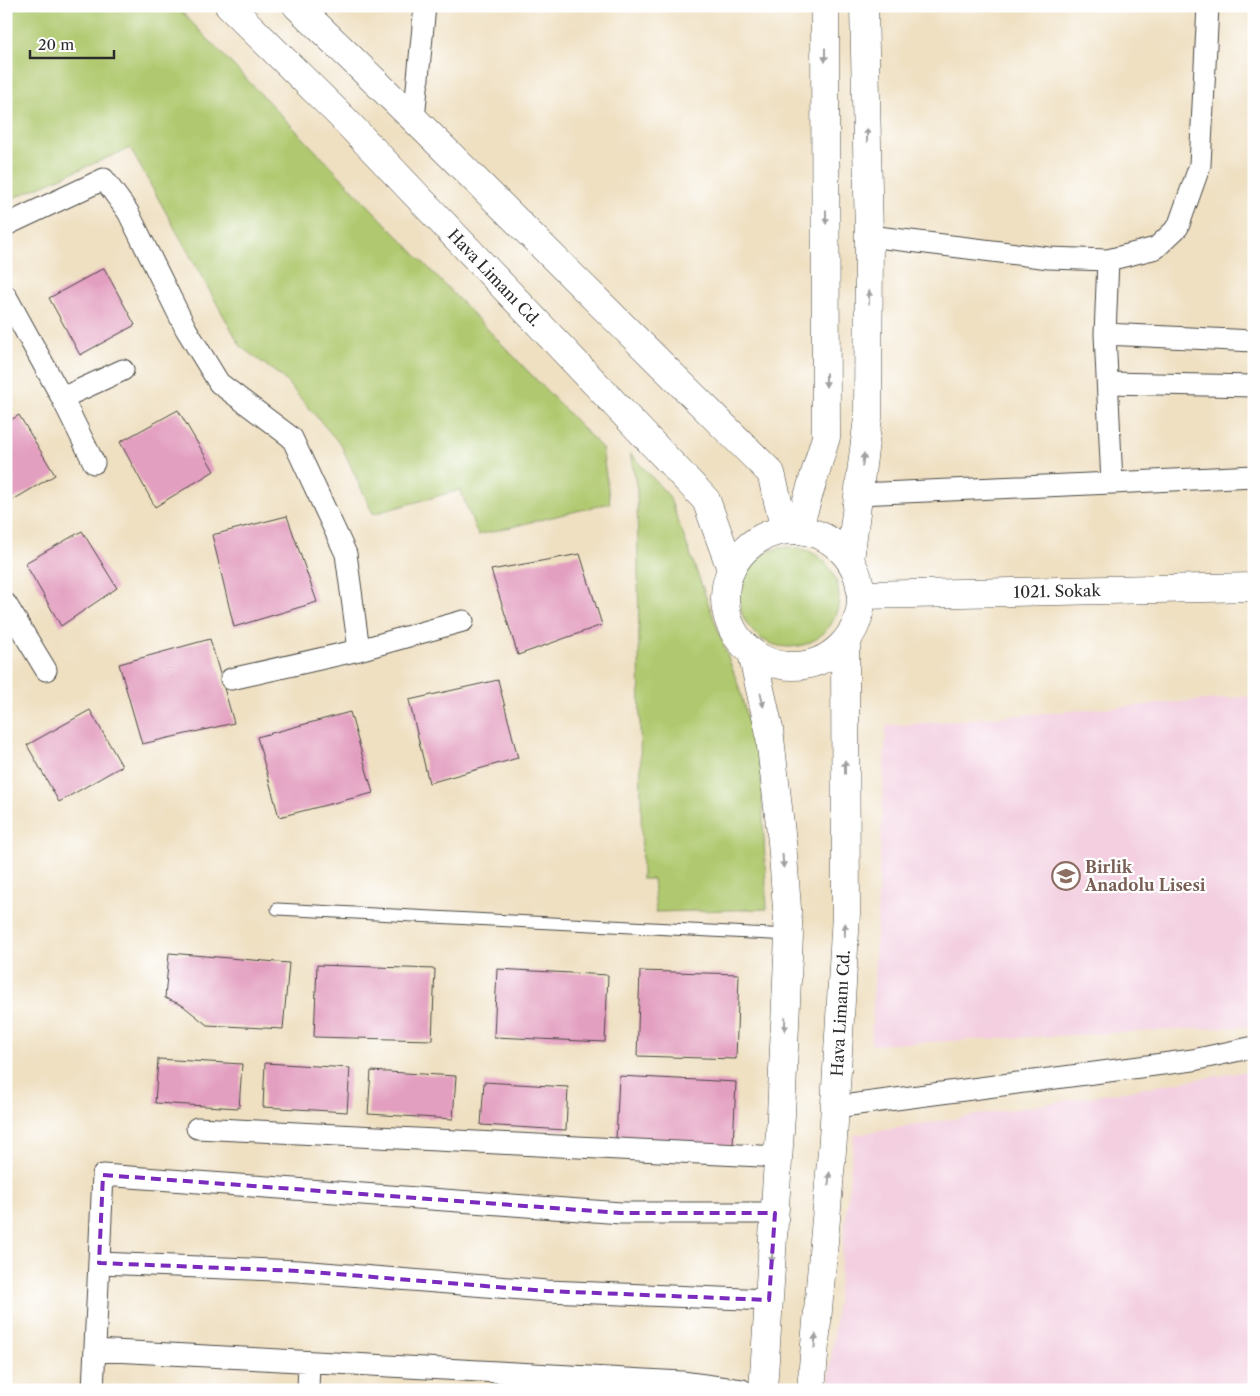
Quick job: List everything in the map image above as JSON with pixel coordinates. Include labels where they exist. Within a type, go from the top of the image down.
[{"type":"main road","name":"Hava Limanı Cd.","points":[[230,6],[350,126],[706,500],[731,569]]},
{"type":"main road","points":[[297,6],[414,119],[771,473],[792,530]]},
{"type":"main road","points":[[792,530],[826,437],[824,6]]},
{"type":"main road","points":[[850,560],[868,418],[869,236],[864,6]]},
{"type":"main road","points":[[792,530],[818,534],[836,545],[850,560],[858,577],[861,595],[858,617],[849,637],[834,652],[814,662],[793,666],[772,663],[752,653],[736,636],[727,614],[725,591],[731,569],[744,550],[763,536],[792,530]]},
{"type":"main road","name":"1021. Sokak","points":[[861,595],[1254,587]]},
{"type":"main road","name":"Hava Limanı Cd.","points":[[810,1390],[834,1107],[846,914],[845,651],[849,637]]},
{"type":"main road","points":[[752,653],[769,729],[782,842],[788,934],[775,1214],[763,1390]]},
{"type":"street","points":[[414,119],[424,6]]},
{"type":"street","points":[[869,236],[1049,258],[1108,260],[1156,248],[1178,227],[1200,165],[1208,6]]},
{"type":"street","points":[[6,225],[104,178],[128,212],[186,328],[219,383],[292,438],[346,554],[360,650]]},
{"type":"street","points":[[1108,260],[1106,334],[1112,483]]},
{"type":"street","points":[[6,296],[62,398],[94,463]]},
{"type":"street","points":[[1106,334],[1254,341]]},
{"type":"street","points":[[62,398],[123,370]]},
{"type":"street","points":[[1108,383],[1254,386]]},
{"type":"street","points":[[858,494],[1254,476]]},
{"type":"street","points":[[9,614],[46,670]]},
{"type":"street","points":[[231,678],[360,650],[463,621]]},
{"type":"street","points":[[834,1107],[1193,1060],[1254,1047]]},
{"type":"street","points":[[197,1128],[778,1157]]},
{"type":"street","points":[[93,1390],[103,1175],[621,1213],[775,1214]]},
{"type":"street","points":[[99,1263],[299,1271],[547,1291],[769,1300]]},
{"type":"street","points":[[95,1350],[663,1381],[742,1390]]},
{"type":"street","points":[[308,1363],[308,1390]]},
{"type":"lane","points":[[277,909],[788,934]]},
{"type":"highlighted area","points":[[103,1175],[621,1213],[775,1213],[769,1300],[547,1291],[299,1271],[99,1263]]},
{"type":"shaded area","name":"Birlik Anadolu Lisesi","points":[[1254,696],[1254,1026],[871,1045],[886,726]]},
{"type":"shaded area","points":[[1254,1070],[1254,1390],[828,1390],[854,1135]]},
{"type":"green space","points":[[6,6],[176,6],[602,448],[610,503],[478,535],[460,490],[373,514],[341,445],[282,377],[241,347],[130,148],[6,201]]},
{"type":"green space","points":[[630,453],[669,496],[739,687],[761,770],[767,909],[656,912],[653,879],[642,879],[637,490]]},
{"type":"green space","points":[[789,547],[808,551],[824,562],[835,578],[839,597],[835,616],[824,632],[808,643],[789,647],[770,643],[754,632],[743,616],[739,597],[743,578],[754,562],[770,551]]},
{"type":"building","points":[[104,268],[135,325],[80,355],[49,298]]},
{"type":"building","points":[[178,410],[214,471],[155,507],[120,442]]},
{"type":"building","points":[[19,415],[55,475],[6,504],[6,423]]},
{"type":"building","points":[[287,516],[317,602],[234,627],[212,535]]},
{"type":"building","points":[[82,531],[117,588],[61,626],[25,563]]},
{"type":"building","points":[[580,554],[602,625],[518,655],[491,570]]},
{"type":"building","points":[[210,639],[234,723],[142,744],[119,664]]},
{"type":"building","points":[[498,680],[518,758],[429,783],[409,700]]},
{"type":"building","points":[[90,710],[122,766],[59,802],[27,745]]},
{"type":"building","points":[[350,712],[373,793],[279,817],[257,737]]},
{"type":"building","points":[[169,953],[289,963],[283,1029],[207,1025],[182,1005],[165,998]]},
{"type":"building","points":[[317,965],[435,969],[432,1040],[314,1037]]},
{"type":"building","points":[[497,969],[608,975],[605,1042],[494,1037]]},
{"type":"building","points":[[640,971],[739,974],[736,1059],[637,1056]]},
{"type":"building","points":[[158,1059],[242,1064],[239,1108],[155,1103]]},
{"type":"building","points":[[265,1063],[350,1068],[347,1112],[263,1107]]},
{"type":"building","points":[[371,1071],[456,1076],[453,1119],[368,1114]]},
{"type":"building","points":[[619,1076],[736,1082],[733,1146],[616,1141]]},
{"type":"building","points":[[484,1082],[568,1087],[566,1130],[481,1125]]},
{"type":"place","name":"Birlik Anadolu Lisesi","points":[[1066,876]]}]
